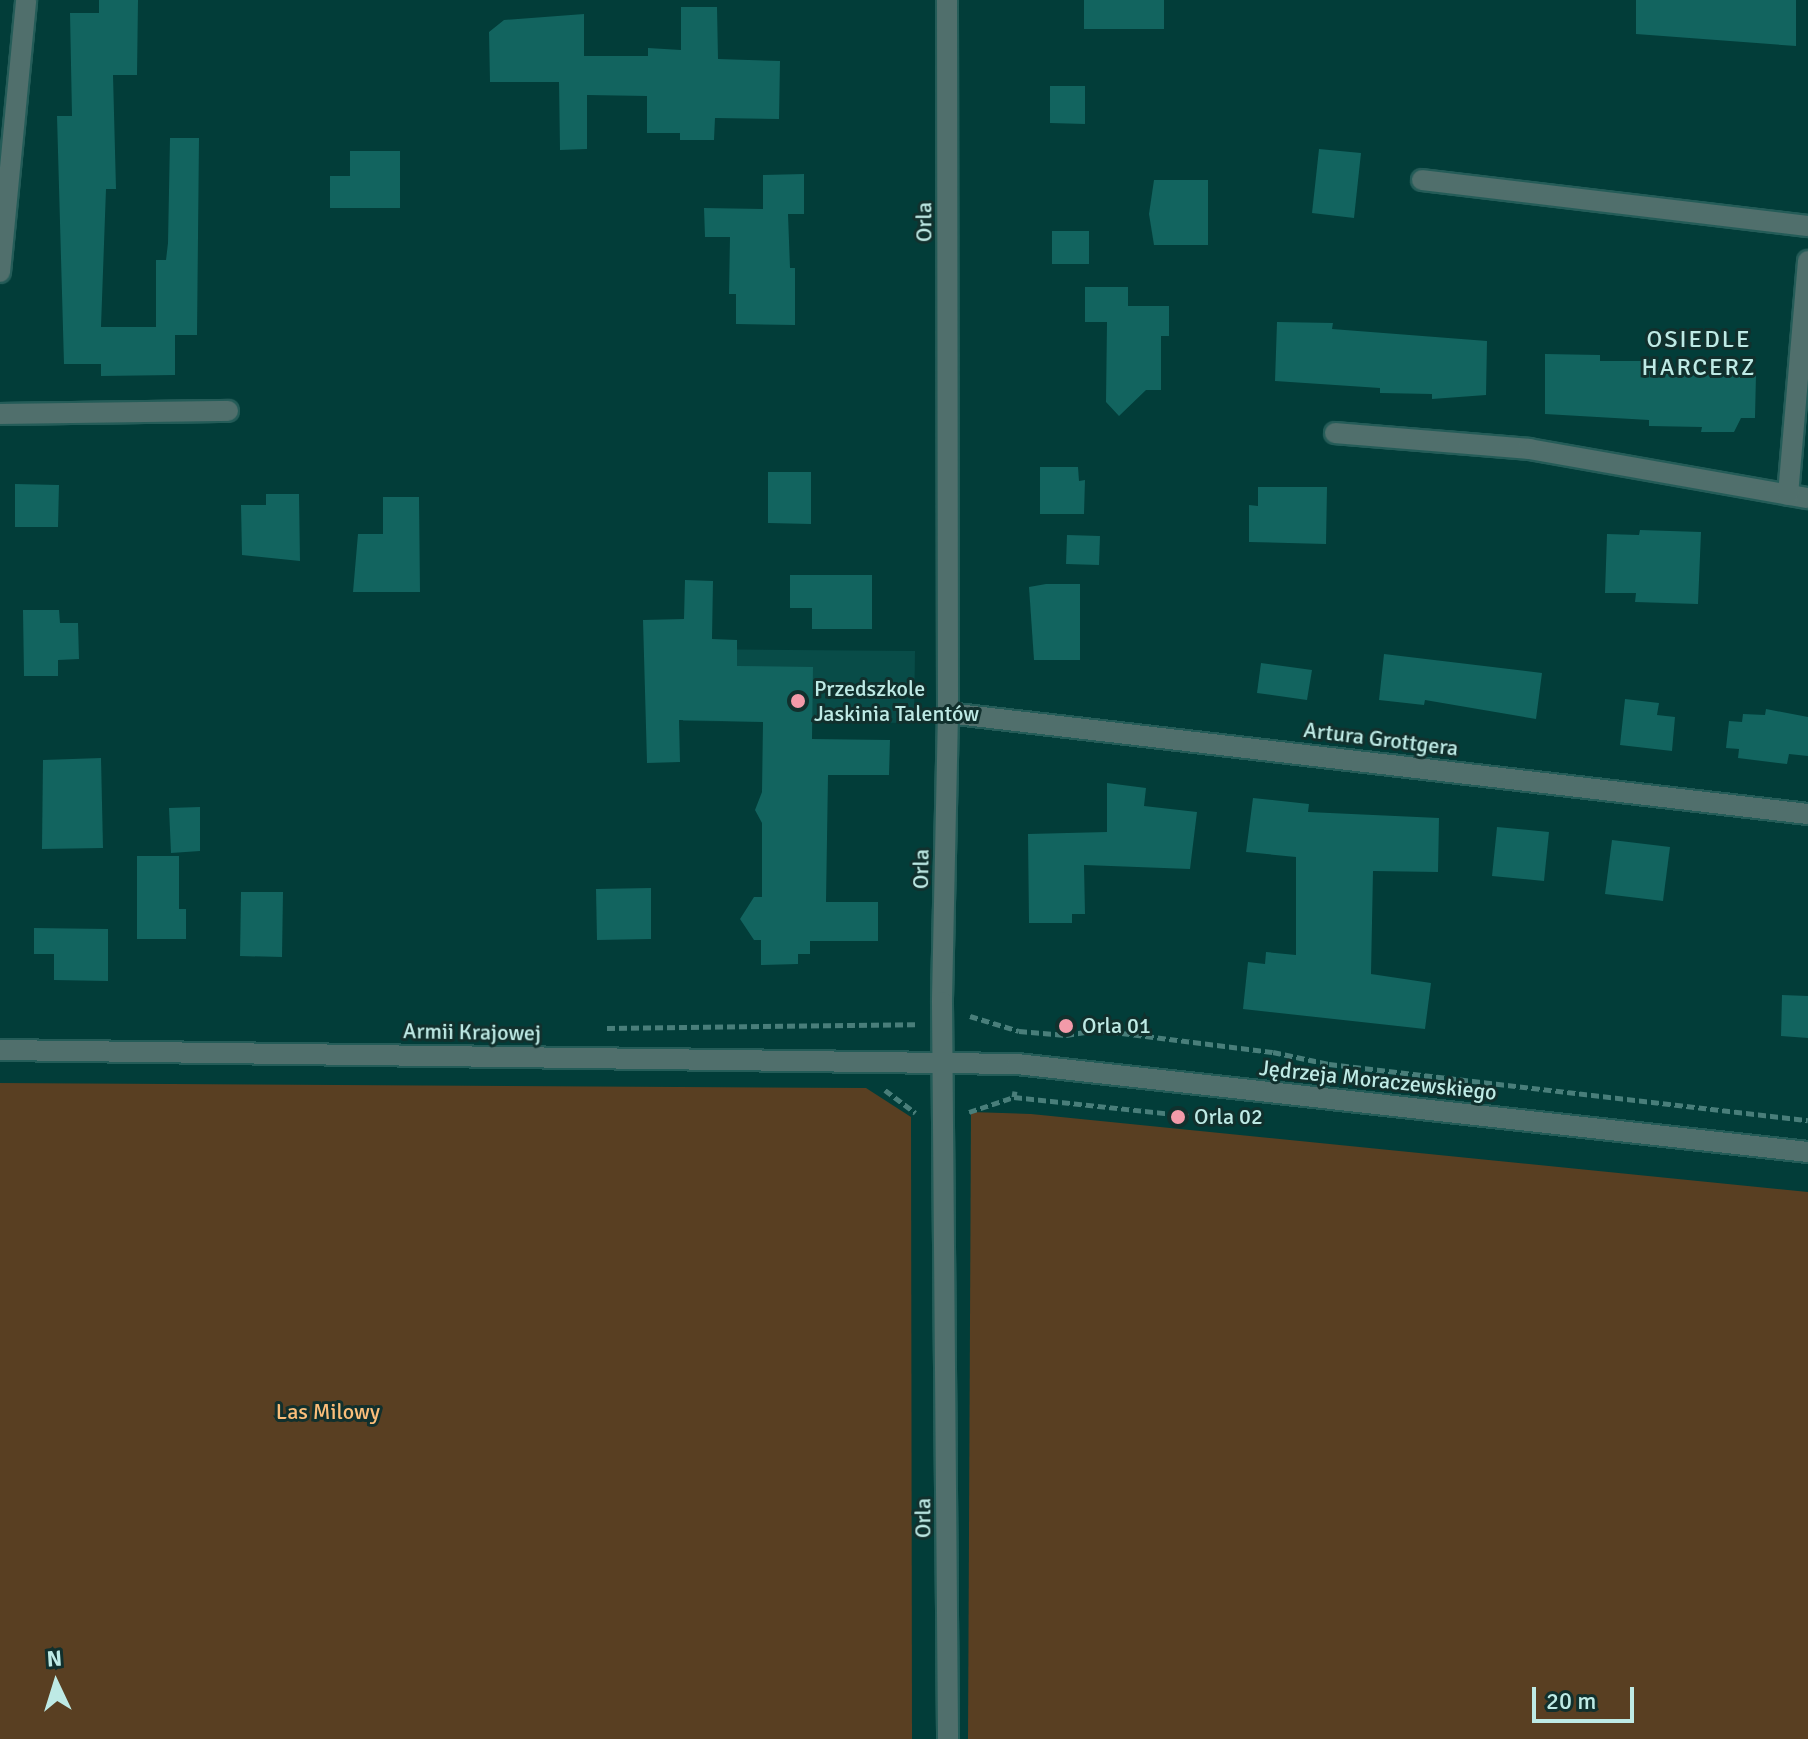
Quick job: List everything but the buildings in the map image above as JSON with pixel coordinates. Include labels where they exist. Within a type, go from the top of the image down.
[{"type":"street","points":[[0,272],[26,0]]},
{"type":"street","name":"Orla","points":[[947,0],[948,713],[942,1002],[948,1739]]},
{"type":"street","points":[[1422,180],[1808,226]]},
{"type":"street","points":[[1335,433],[1529,449],[1798,496],[1808,261]]},
{"type":"street","points":[[0,414],[228,411]]},
{"type":"street","name":"Artura Grottgera","points":[[948,713],[1808,814]]},
{"type":"street","name":"Armii Krajowej","points":[[0,1050],[943,1062]]},
{"type":"street","name":"Jędrzeja Moraczewskiego","points":[[943,1062],[1104,1073],[1808,1152]]},
{"type":"path","points":[[942,1002],[963,1002],[971,1018],[1019,1031],[1066,1035],[1098,1030],[1273,1052],[1329,1064],[1808,1120]]},
{"type":"path","points":[[1014,1097],[1200,1117]]},
{"type":"shaded area","name":"Przedszkole Jaskinia Talentów","points":[[681,649],[915,651],[914,723],[683,721]]},
{"type":"green space","name":"Las Milowy","points":[[0,1083],[866,1088],[911,1117],[912,1739],[0,1739]]},
{"type":"green space","points":[[971,1112],[1031,1114],[1808,1192],[1808,1739],[968,1739]]},
{"type":"place","name":"Przedszkole Jaskinia Talentów","points":[[798,701]]},
{"type":"place","name":"Orla 01","points":[[1066,1026]]},
{"type":"place","name":"Orla 02","points":[[1178,1117]]},
{"type":"district","name":"OSIEDLE HARCERZ","points":[[1699,354]]}]
